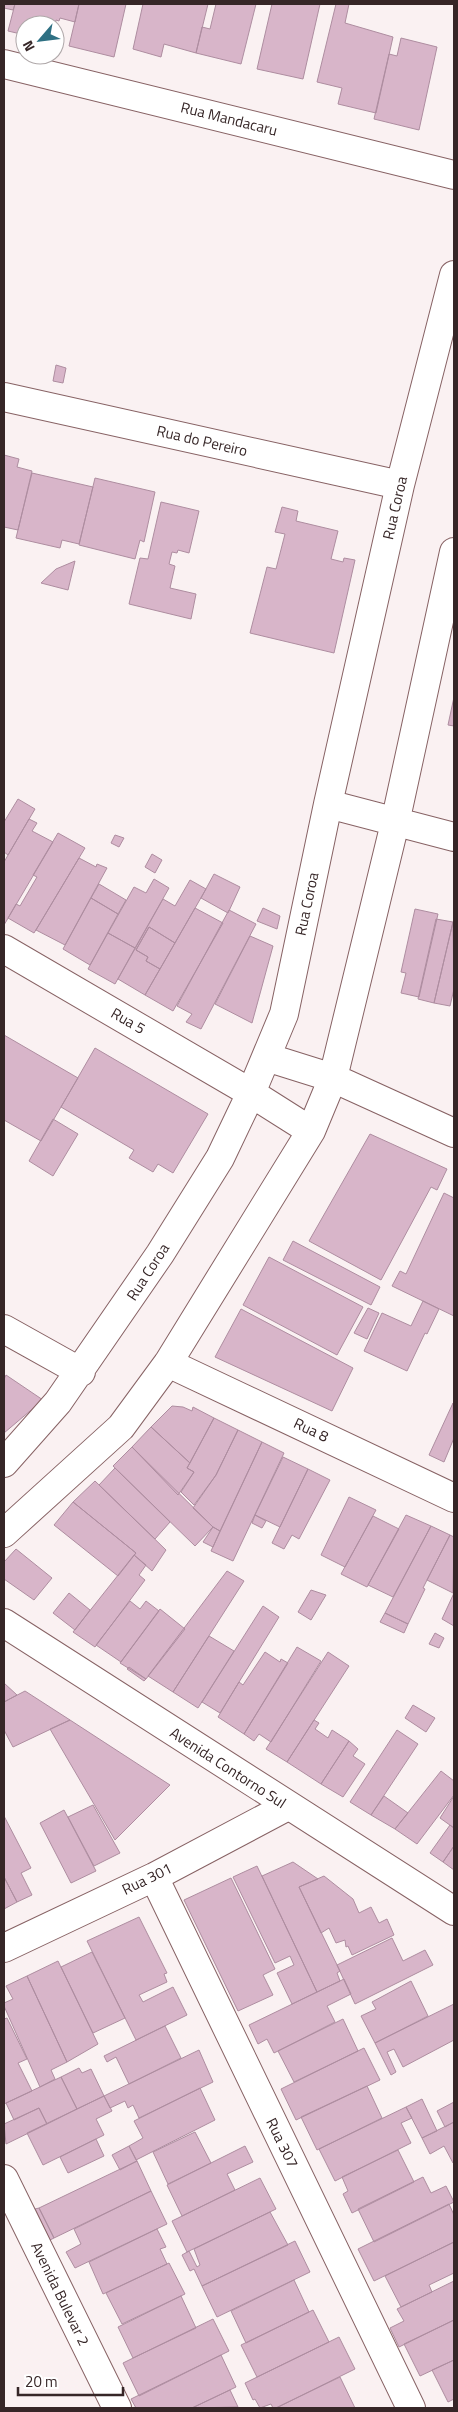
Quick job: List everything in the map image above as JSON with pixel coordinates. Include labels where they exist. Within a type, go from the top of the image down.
[{"type":"street","name":"Rua Mandacaru","points":[[4,64],[454,175]]},
{"type":"street","name":"Rua Coroa","points":[[4,1463],[58,1402],[81,1372],[160,1254],[220,1158],[251,1093],[284,1014],[328,804],[400,485],[454,276]]},
{"type":"street","name":"Rua do Pereiro","points":[[4,397],[400,485]]},
{"type":"street","points":[[4,1533],[121,1427],[168,1363],[311,1132],[332,1078],[395,823],[454,552]]},
{"type":"street","points":[[328,804],[454,837]]},
{"type":"street","name":"Rua 5","points":[[4,949],[251,1093],[311,1132]]},
{"type":"street","points":[[266,1057],[332,1078],[454,1133]]},
{"type":"street","points":[[4,1329],[81,1372]]},
{"type":"street","name":"Rua 8","points":[[168,1363],[454,1498]]},
{"type":"street","name":"Avenida Contorno Sul","points":[[4,1623],[454,1911]]},
{"type":"street","name":"Rua 301","points":[[4,1948],[154,1877],[288,1806]]},
{"type":"street","name":"Rua 307","points":[[154,1877],[410,2408]]},
{"type":"street","name":"Avenida Bulevar 2","points":[[4,2179],[117,2408]]},
{"type":"building","points":[[4,4],[15,4],[13,10],[4,8]]},
{"type":"building","points":[[15,4],[79,4],[75,22],[65,19],[65,15],[15,15],[15,33],[8,31]]},
{"type":"building","points":[[79,4],[126,4],[114,57],[69,46]]},
{"type":"building","points":[[143,4],[208,4],[196,53],[164,44],[161,57],[133,49]]},
{"type":"building","points":[[216,4],[256,4],[241,64],[196,53],[202,27],[210,29]]},
{"type":"building","points":[[272,4],[320,4],[303,79],[257,69]]},
{"type":"building","points":[[336,4],[349,4],[345,23],[393,37],[376,113],[338,104],[342,88],[317,82]]},
{"type":"building","points":[[401,38],[437,47],[419,130],[374,119],[389,54],[397,56]]},
{"type":"building","points":[[56,365],[66,368],[63,383],[53,381]]},
{"type":"building","points":[[4,455],[19,459],[17,467],[32,471],[18,530],[4,527]]},
{"type":"building","points":[[32,473],[93,487],[79,544],[62,540],[60,548],[16,538]]},
{"type":"building","points":[[95,478],[155,492],[144,542],[140,540],[135,559],[79,545]]},
{"type":"building","points":[[161,502],[199,511],[189,553],[178,550],[177,553],[172,552],[169,564],[175,566],[170,588],[196,594],[191,619],[129,604],[140,558],[148,559]]},
{"type":"building","points":[[282,507],[298,511],[296,521],[338,531],[331,559],[343,562],[344,558],[355,560],[334,653],[250,633],[267,567],[276,569],[285,534],[275,532]]},
{"type":"building","points":[[75,561],[68,590],[41,583],[56,569]]},
{"type":"building","points":[[454,697],[454,726],[448,725]]},
{"type":"building","points":[[18,799],[35,809],[8,855],[4,852],[4,822]]},
{"type":"building","points":[[29,819],[37,823],[32,831],[53,842],[4,925],[4,862]]},
{"type":"building","points":[[58,833],[85,848],[34,933],[8,918],[16,904],[20,906],[37,877],[33,875]]},
{"type":"building","points":[[115,835],[124,838],[119,847],[111,843]]},
{"type":"building","points":[[152,854],[162,860],[155,873],[145,867]]},
{"type":"building","points":[[79,858],[96,867],[97,864],[107,868],[65,945],[36,930]]},
{"type":"building","points":[[214,874],[240,887],[228,913],[201,898]]},
{"type":"building","points":[[154,879],[169,888],[135,948],[108,933],[134,887],[146,893]]},
{"type":"building","points":[[190,880],[206,889],[175,943],[149,927],[136,950],[148,957],[146,961],[160,969],[145,995],[118,979],[163,899],[175,906]]},
{"type":"building","points":[[99,884],[126,900],[118,914],[91,898]]},
{"type":"building","points":[[91,898],[118,914],[90,965],[63,949]]},
{"type":"building","points":[[195,908],[223,923],[173,1011],[145,995]]},
{"type":"building","points":[[263,908],[280,916],[277,929],[257,921]]},
{"type":"building","points":[[415,909],[438,914],[419,997],[401,993],[406,973],[401,972]]},
{"type":"building","points":[[229,910],[256,924],[201,1029],[186,1022],[192,1014],[177,1006]]},
{"type":"building","points":[[436,919],[453,922],[434,1003],[418,999]]},
{"type":"building","points":[[453,922],[454,989],[450,1006],[434,1003]]},
{"type":"building","points":[[149,927],[175,943],[160,969],[146,961],[148,957],[136,950]]},
{"type":"building","points":[[108,933],[135,948],[115,984],[88,969]]},
{"type":"building","points":[[250,936],[273,946],[252,1023],[215,1004]]},
{"type":"building","points":[[4,1035],[78,1078],[41,1141],[4,1120]]},
{"type":"building","points":[[95,1048],[208,1114],[173,1173],[158,1164],[153,1172],[129,1158],[134,1150],[61,1107]]},
{"type":"building","points":[[53,1119],[78,1134],[53,1176],[29,1161]]},
{"type":"building","points":[[370,1134],[447,1169],[437,1190],[431,1187],[381,1280],[309,1241]]},
{"type":"building","points":[[444,1193],[454,1198],[454,1316],[392,1286],[400,1271],[406,1274]]},
{"type":"building","points":[[293,1241],[380,1287],[371,1305],[283,1260]]},
{"type":"building","points":[[269,1257],[363,1307],[337,1355],[243,1305]]},
{"type":"building","points":[[423,1301],[439,1309],[407,1371],[364,1351],[382,1313],[411,1326]]},
{"type":"building","points":[[368,1308],[379,1313],[367,1339],[354,1333]]},
{"type":"building","points":[[241,1309],[353,1368],[332,1411],[215,1357]]},
{"type":"building","points":[[6,1375],[43,1400],[4,1433],[4,1379]]},
{"type":"building","points":[[453,1403],[454,1438],[444,1462],[429,1455]]},
{"type":"building","points":[[172,1406],[183,1407],[192,1411],[193,1407],[214,1418],[190,1463],[151,1427]]},
{"type":"building","points":[[214,1418],[238,1430],[216,1475],[194,1505],[181,1492],[194,1472],[187,1468]]},
{"type":"building","points":[[151,1427],[190,1463],[187,1468],[194,1472],[178,1495],[132,1447]]},
{"type":"building","points":[[238,1430],[262,1442],[220,1531],[193,1508],[216,1475]]},
{"type":"building","points":[[262,1442],[284,1453],[233,1561],[211,1551]]},
{"type":"building","points":[[132,1447],[213,1527],[195,1546],[113,1466]]},
{"type":"building","points":[[283,1457],[308,1469],[280,1527],[255,1515]]},
{"type":"building","points":[[115,1468],[170,1522],[155,1539],[99,1485]]},
{"type":"building","points":[[308,1469],[330,1480],[299,1539],[292,1535],[284,1549],[272,1543]]},
{"type":"building","points":[[95,1481],[166,1550],[152,1571],[134,1555],[136,1553],[73,1502]]},
{"type":"building","points":[[349,1497],[376,1510],[345,1567],[321,1555]]},
{"type":"building","points":[[73,1502],[136,1553],[118,1576],[54,1525]]},
{"type":"building","points":[[255,1515],[266,1521],[262,1528],[252,1523]]},
{"type":"building","points":[[406,1515],[431,1526],[393,1597],[368,1585]]},
{"type":"building","points":[[373,1516],[399,1529],[367,1587],[341,1574]]},
{"type":"building","points":[[431,1526],[450,1535],[423,1588],[425,1589],[408,1624],[385,1613]]},
{"type":"building","points":[[213,1527],[220,1531],[213,1547],[203,1542]]},
{"type":"building","points":[[450,1535],[454,1537],[453,1593],[427,1580]]},
{"type":"building","points":[[16,1549],[52,1578],[34,1600],[4,1579],[4,1562]]},
{"type":"building","points":[[134,1555],[146,1565],[139,1575],[145,1580],[95,1647],[73,1632]]},
{"type":"building","points":[[227,1571],[244,1581],[173,1692],[148,1676]]},
{"type":"building","points":[[311,1590],[326,1595],[311,1620],[298,1612]]},
{"type":"building","points":[[69,1593],[90,1610],[75,1630],[53,1613]]},
{"type":"building","points":[[454,1593],[454,1626],[442,1619]]},
{"type":"building","points":[[130,1601],[140,1609],[146,1601],[159,1611],[121,1662],[96,1645]]},
{"type":"building","points":[[263,1606],[279,1617],[220,1713],[202,1702]]},
{"type":"building","points":[[160,1609],[185,1629],[146,1679],[120,1663]]},
{"type":"building","points":[[385,1613],[408,1624],[404,1633],[380,1622]]},
{"type":"building","points":[[435,1633],[444,1638],[439,1648],[429,1644]]},
{"type":"building","points":[[209,1636],[234,1651],[198,1708],[173,1692]]},
{"type":"building","points":[[297,1647],[321,1661],[271,1742],[259,1734],[254,1741],[244,1734]]},
{"type":"building","points":[[265,1652],[280,1662],[281,1659],[288,1663],[244,1734],[218,1717],[239,1682],[243,1685]]},
{"type":"building","points":[[328,1652],[349,1666],[287,1762],[266,1749]]},
{"type":"building","points":[[129,1667],[146,1679],[144,1681],[127,1669]]},
{"type":"building","points":[[4,1683],[17,1695],[4,1702]]},
{"type":"building","points":[[25,1691],[70,1720],[13,1747],[4,1730],[4,1702]]},
{"type":"building","points":[[413,1705],[435,1718],[426,1732],[405,1718]]},
{"type":"building","points":[[70,1720],[170,1785],[115,1840],[50,1729]]},
{"type":"building","points":[[314,1720],[319,1723],[315,1729],[328,1738],[332,1730],[349,1741],[321,1784],[287,1762]]},
{"type":"building","points":[[397,1730],[418,1744],[371,1815],[350,1802]]},
{"type":"building","points":[[349,1741],[358,1749],[353,1756],[365,1764],[343,1797],[321,1784]]},
{"type":"building","points":[[441,1771],[454,1781],[454,1795],[417,1844],[395,1829]]},
{"type":"building","points":[[384,1796],[408,1813],[395,1829],[371,1815]]},
{"type":"building","points":[[454,1796],[454,1828],[440,1818]]},
{"type":"building","points":[[93,1805],[120,1853],[94,1866],[68,1817]]},
{"type":"building","points":[[64,1810],[96,1871],[71,1883],[40,1823]]},
{"type":"building","points":[[4,1816],[31,1868],[21,1873],[32,1895],[17,1902],[4,1877]]},
{"type":"building","points":[[450,1825],[454,1828],[454,1846],[443,1862],[430,1853]]},
{"type":"building","points":[[454,1846],[454,1870],[443,1862]]},
{"type":"building","points":[[293,1862],[318,1879],[299,1887],[340,1971],[337,1973],[340,1981],[317,1992],[262,1876]]},
{"type":"building","points":[[257,1866],[317,1992],[292,2004],[277,1973],[294,1965],[290,1956],[275,1963],[233,1877]]},
{"type":"building","points":[[324,1876],[353,1899],[359,1913],[371,1907],[379,1923],[387,1919],[394,1935],[352,1955],[348,1946],[346,1947],[345,1940],[336,1943],[329,1928],[321,1933],[299,1887]]},
{"type":"building","points":[[4,1877],[17,1902],[4,1909]]},
{"type":"building","points":[[231,1878],[275,1969],[263,1975],[273,1995],[238,2011],[184,1900]]},
{"type":"building","points":[[139,1917],[167,1973],[164,1974],[167,1982],[139,1995],[143,2002],[173,1987],[187,2015],[136,2040],[87,1941]]},
{"type":"building","points":[[392,1938],[403,1961],[425,1950],[433,1965],[355,2004],[337,1965]]},
{"type":"building","points":[[92,1952],[125,2018],[93,2033],[61,1967]]},
{"type":"building","points":[[58,1961],[98,2044],[67,2062],[27,1976]]},
{"type":"building","points":[[27,1976],[67,2062],[51,2070],[55,2079],[40,2087],[4,2006],[4,2003],[13,1999],[6,1986]]},
{"type":"building","points":[[344,1979],[351,1994],[327,2006],[335,2022],[274,2053],[267,2039],[258,2044],[249,2025]]},
{"type":"building","points":[[411,1981],[428,2016],[375,2043],[361,2016],[376,2009],[372,2002]]},
{"type":"building","points":[[454,2004],[454,2040],[403,2067],[394,2049],[387,2052],[396,2072],[391,2075],[375,2043]]},
{"type":"building","points":[[7,2018],[27,2059],[18,2063],[32,2091],[4,2104],[4,2019]]},
{"type":"building","points":[[343,2019],[358,2051],[294,2082],[278,2051]]},
{"type":"building","points":[[165,2026],[181,2058],[129,2084],[116,2057],[107,2062],[104,2056]]},
{"type":"building","points":[[364,2048],[380,2080],[296,2120],[281,2089]]},
{"type":"building","points":[[199,2050],[213,2082],[139,2118],[133,2105],[128,2108],[125,2101],[110,2108],[104,2096]]},
{"type":"building","points":[[79,2068],[82,2073],[91,2069],[104,2096],[77,2109],[61,2077]]},
{"type":"building","points":[[61,2077],[77,2109],[47,2124],[39,2108],[14,2120],[6,2103]]},
{"type":"building","points":[[367,2086],[382,2118],[317,2150],[301,2117]]},
{"type":"building","points":[[200,2088],[215,2120],[136,2160],[129,2146],[143,2138],[134,2121]]},
{"type":"building","points":[[104,2096],[112,2111],[96,2119],[104,2135],[43,2165],[27,2133]]},
{"type":"building","points":[[422,2099],[437,2131],[422,2138],[406,2107]]},
{"type":"building","points":[[454,2102],[454,2122],[445,2127],[437,2111]]},
{"type":"building","points":[[406,2107],[412,2118],[401,2123],[411,2143],[335,2181],[319,2149]]},
{"type":"building","points":[[39,2108],[47,2124],[6,2144],[4,2124]]},
{"type":"building","points":[[454,2122],[453,2163],[444,2146],[430,2154],[422,2138]]},
{"type":"building","points":[[195,2132],[211,2163],[168,2184],[153,2152]]},
{"type":"building","points":[[96,2139],[104,2156],[68,2173],[60,2157]]},
{"type":"building","points":[[129,2146],[137,2161],[120,2170],[112,2155]]},
{"type":"building","points":[[245,2146],[253,2162],[227,2174],[235,2190],[182,2216],[167,2185]]},
{"type":"building","points":[[398,2150],[414,2182],[352,2213],[343,2194],[348,2191],[342,2177]]},
{"type":"building","points":[[137,2161],[151,2191],[54,2238],[39,2208]]},
{"type":"building","points":[[423,2177],[431,2193],[446,2186],[454,2202],[374,2242],[358,2209]]},
{"type":"building","points":[[260,2178],[276,2209],[187,2252],[172,2221]]},
{"type":"building","points":[[151,2191],[167,2224],[75,2268],[66,2252],[81,2244],[74,2229]]},
{"type":"building","points":[[449,2204],[454,2215],[454,2242],[374,2281],[358,2249]]},
{"type":"building","points":[[39,2208],[54,2238],[50,2240],[35,2209]]},
{"type":"building","points":[[270,2212],[288,2245],[202,2286],[194,2269],[190,2271],[182,2255],[189,2251],[197,2267],[200,2265],[194,2249]]},
{"type":"building","points":[[157,2229],[166,2247],[160,2249],[167,2264],[103,2294],[89,2262]]},
{"type":"building","points":[[295,2241],[310,2272],[217,2317],[202,2286]]},
{"type":"building","points":[[454,2242],[454,2273],[429,2285],[432,2292],[401,2307],[385,2276]]},
{"type":"building","points":[[169,2263],[185,2294],[122,2324],[106,2293]]},
{"type":"building","points":[[294,2280],[309,2312],[246,2343],[231,2311]]},
{"type":"building","points":[[454,2281],[454,2320],[399,2347],[390,2328],[404,2321],[397,2309]]},
{"type":"building","points":[[181,2296],[196,2328],[133,2358],[118,2327]]},
{"type":"building","points":[[313,2310],[329,2342],[257,2377],[241,2345]]},
{"type":"building","points":[[213,2319],[229,2351],[139,2396],[123,2363]]},
{"type":"building","points":[[454,2320],[454,2360],[420,2376],[404,2344]]},
{"type":"building","points":[[339,2337],[355,2369],[276,2408],[273,2408],[271,2404],[260,2408],[255,2399],[253,2400],[245,2383]]},
{"type":"building","points":[[221,2355],[236,2387],[192,2408],[136,2408],[131,2399]]},
{"type":"building","points":[[454,2360],[454,2399],[448,2402],[432,2370]]},
{"type":"building","points":[[340,2377],[355,2408],[276,2408]]},
{"type":"building","points":[[230,2390],[238,2407],[192,2408]]}]
